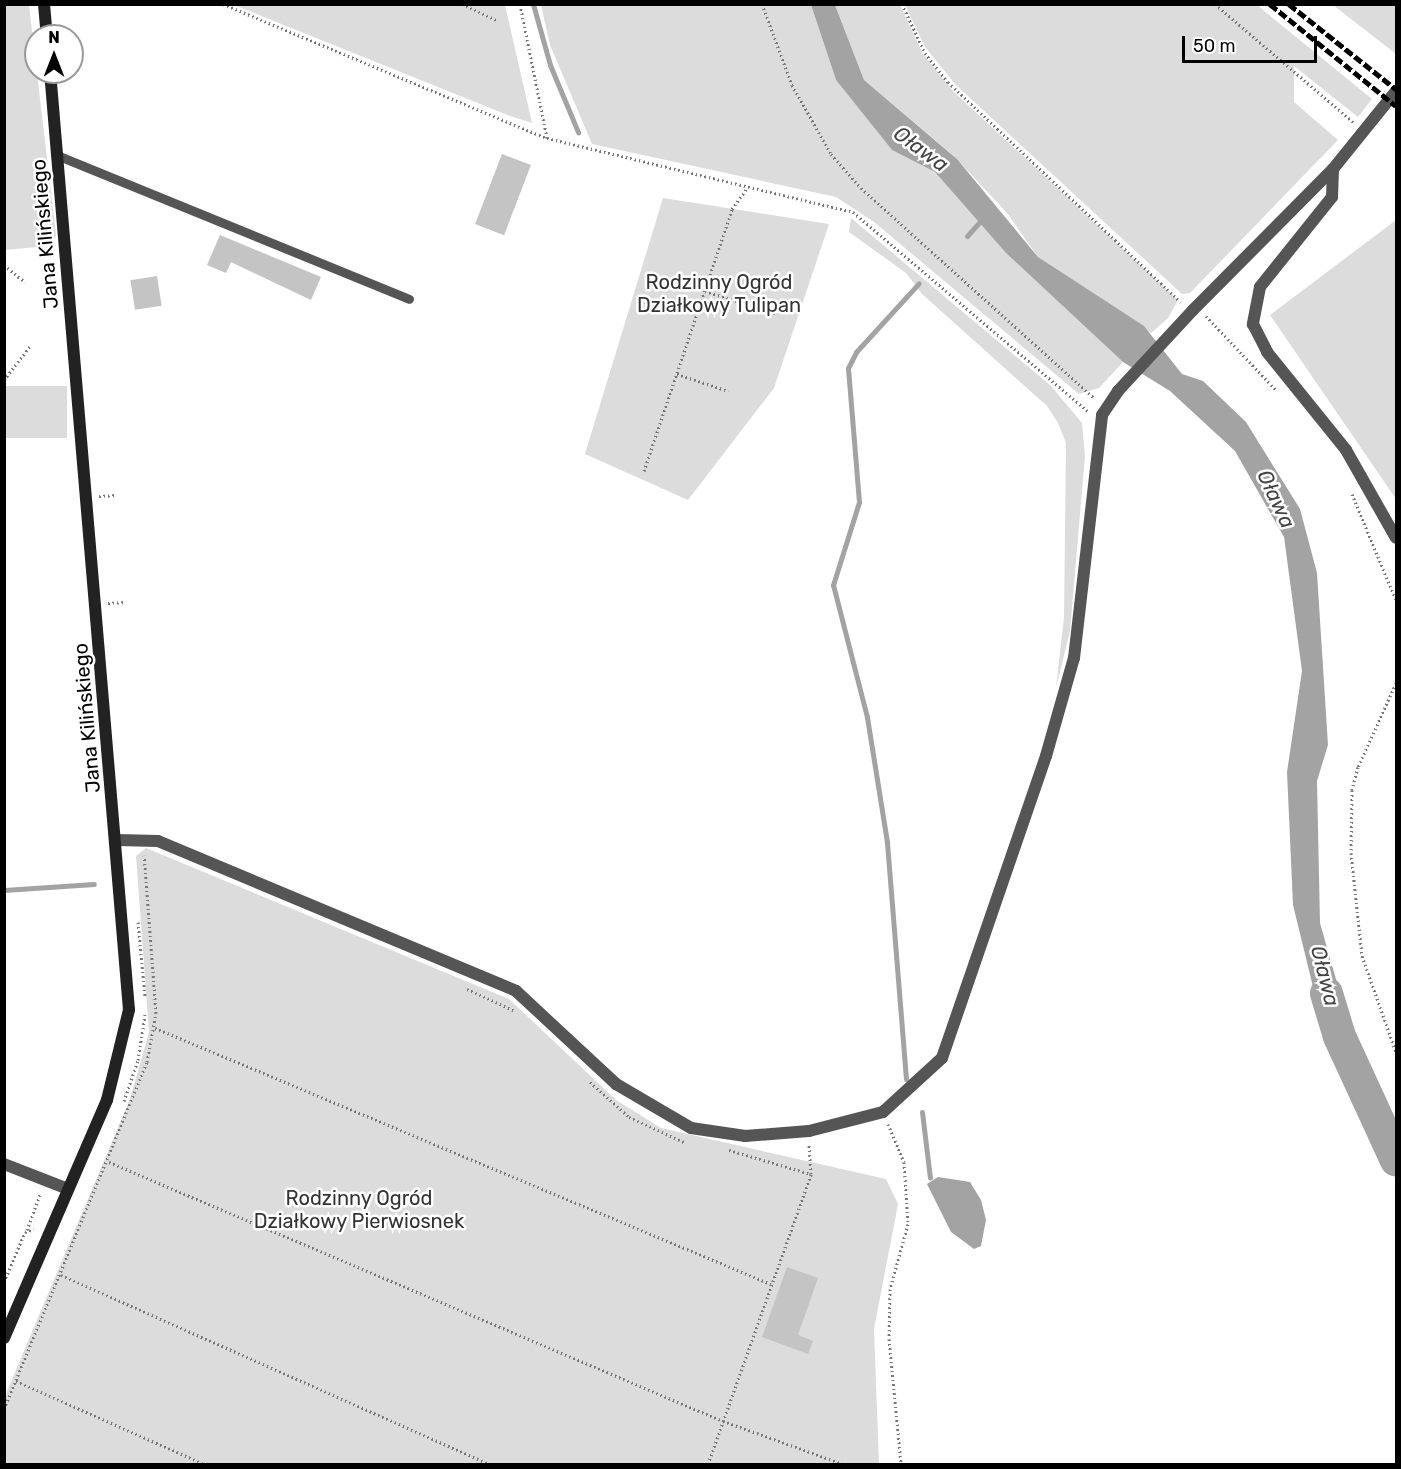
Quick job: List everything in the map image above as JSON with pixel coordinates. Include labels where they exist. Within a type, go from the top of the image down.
[{"type":"street","points":[[44,4],[46,24]]},
{"type":"street","name":"Jana Kilińskiego","points":[[4,1338],[107,1100],[128,1024],[117,840],[98,604],[51,84]]},
{"type":"street","points":[[117,840],[158,841],[516,991],[616,1084],[675,1121],[745,1136],[809,1131],[883,1112],[942,1058],[1046,756],[1074,658],[1102,415],[1118,390],[1191,312],[1333,169],[1396,91]]},
{"type":"street","points":[[1333,169],[1332,197],[1260,287],[1253,324],[1267,352],[1346,450],[1396,538]]},
{"type":"street","points":[[4,1164],[68,1189]]},
{"type":"lane","points":[[59,156],[410,300]]},
{"type":"path","points":[[223,4],[477,111],[547,138],[853,212],[1085,411],[1102,415]]},
{"type":"path","points":[[462,4],[497,20]]},
{"type":"path","points":[[520,4],[547,138]]},
{"type":"path","points":[[762,4],[792,85],[831,154],[861,188],[1094,398]]},
{"type":"path","points":[[902,4],[925,53],[948,82],[1279,393]]},
{"type":"path","points":[[1215,4],[1364,131]]},
{"type":"path","points":[[644,471],[732,209],[747,188]]},
{"type":"path","points":[[4,265],[25,282]]},
{"type":"path","points":[[704,291],[777,314]]},
{"type":"path","points":[[4,380],[31,345]]},
{"type":"path","points":[[677,374],[728,391]]},
{"type":"path","points":[[1348,488],[1396,600]]},
{"type":"path","points":[[88,497],[117,495]]},
{"type":"path","points":[[98,604],[126,602]]},
{"type":"path","points":[[1396,683],[1355,778],[1351,853],[1362,956],[1396,1052]]},
{"type":"path","points":[[133,852],[153,856]]},
{"type":"path","points":[[457,984],[519,1016]]},
{"type":"path","points":[[155,1028],[771,1284]]},
{"type":"path","points":[[585,1078],[629,1117],[690,1144]]},
{"type":"path","points":[[883,1112],[904,1162],[907,1214],[890,1289],[889,1338],[901,1464]]},
{"type":"path","points":[[708,1464],[810,1174],[809,1131]]},
{"type":"path","points":[[724,1150],[810,1174]]},
{"type":"path","points":[[109,1162],[723,1421],[843,1464]]},
{"type":"path","points":[[4,1282],[47,1181]]},
{"type":"path","points":[[26,1231],[40,1230]]},
{"type":"path","points":[[60,1275],[490,1464]]},
{"type":"path","points":[[16,1381],[204,1464]]},
{"type":"green space","points":[[4,5],[29,5],[31,24],[24,24],[24,84],[38,84],[56,235],[49,246],[5,250]]},
{"type":"green space","points":[[234,5],[505,5],[532,123],[510,116]]},
{"type":"green space","points":[[541,5],[811,5],[836,80],[892,150],[935,172],[1006,253],[1123,362],[1099,388],[1079,394],[874,222],[836,197],[592,144],[550,45]]},
{"type":"green space","points":[[835,5],[900,5],[923,54],[954,92],[1178,300],[1168,318],[1151,333],[1038,257],[1007,213],[953,155],[864,80]]},
{"type":"green space","points":[[905,5],[1257,5],[1372,99],[1358,117],[1294,66],[1294,102],[1338,140],[1190,293],[1182,294],[956,85],[925,47]]},
{"type":"green space","points":[[1333,5],[1396,5],[1396,54]]},
{"type":"green space","name":"Rodzinny Ogród Działkowy Tulipan","points":[[663,198],[829,224],[774,388],[688,500],[585,454]]},
{"type":"green space","points":[[851,218],[1051,386],[1082,423],[1085,456],[1070,631],[1056,688],[1064,617],[1066,443],[1058,423],[1047,406],[922,294],[906,273],[849,232]]},
{"type":"green space","points":[[1396,220],[1396,499],[1270,315]]},
{"type":"green space","points":[[5,386],[67,386],[67,438],[5,438]]},
{"type":"green space","name":"Rodzinny Ogród Działkowy Pierwiosnek","points":[[146,848],[509,999],[616,1100],[661,1128],[886,1179],[898,1204],[874,1329],[879,1464],[5,1464],[5,1396],[130,1099],[149,1032],[136,856]]},
{"type":"water","points":[[811,5],[835,5],[864,80],[957,159],[1038,257],[1144,326],[1182,374],[1203,381],[1246,422],[1300,509],[1317,573],[1328,745],[1317,781],[1320,923],[1351,1032],[1327,1044],[1293,905],[1287,772],[1302,671],[1284,537],[1235,451],[1170,391],[1123,362],[1006,253],[935,172],[892,150],[836,80]]},
{"type":"water","points":[[938,1177],[970,1182],[981,1200],[986,1220],[981,1246],[974,1249],[951,1232],[927,1184]]},
{"type":"building","points":[[502,154],[531,165],[504,235],[475,224]]},
{"type":"building","points":[[220,235],[321,277],[311,300],[231,262],[226,273],[207,265]]},
{"type":"building","points":[[157,276],[162,306],[135,310],[130,280]]},
{"type":"building","points":[[787,1267],[818,1278],[798,1335],[813,1341],[808,1354],[762,1337]]},
{"type":"waterway","points":[[533,4],[550,65],[578,132]]},
{"type":"waterway","points":[[967,236],[986,215]]},
{"type":"waterway","points":[[906,1079],[887,842],[867,717],[833,585],[859,502],[848,368],[856,352],[919,283]]},
{"type":"waterway","points":[[4,890],[94,884]]},
{"type":"waterway","name":"Oława","points":[[1326,993],[1339,1036],[1396,1160]]},
{"type":"waterway","points":[[922,1112],[930,1178]]},
{"type":"railway","points":[[1270,4],[1396,106]]},
{"type":"railway","points":[[1289,4],[1396,89]]}]
